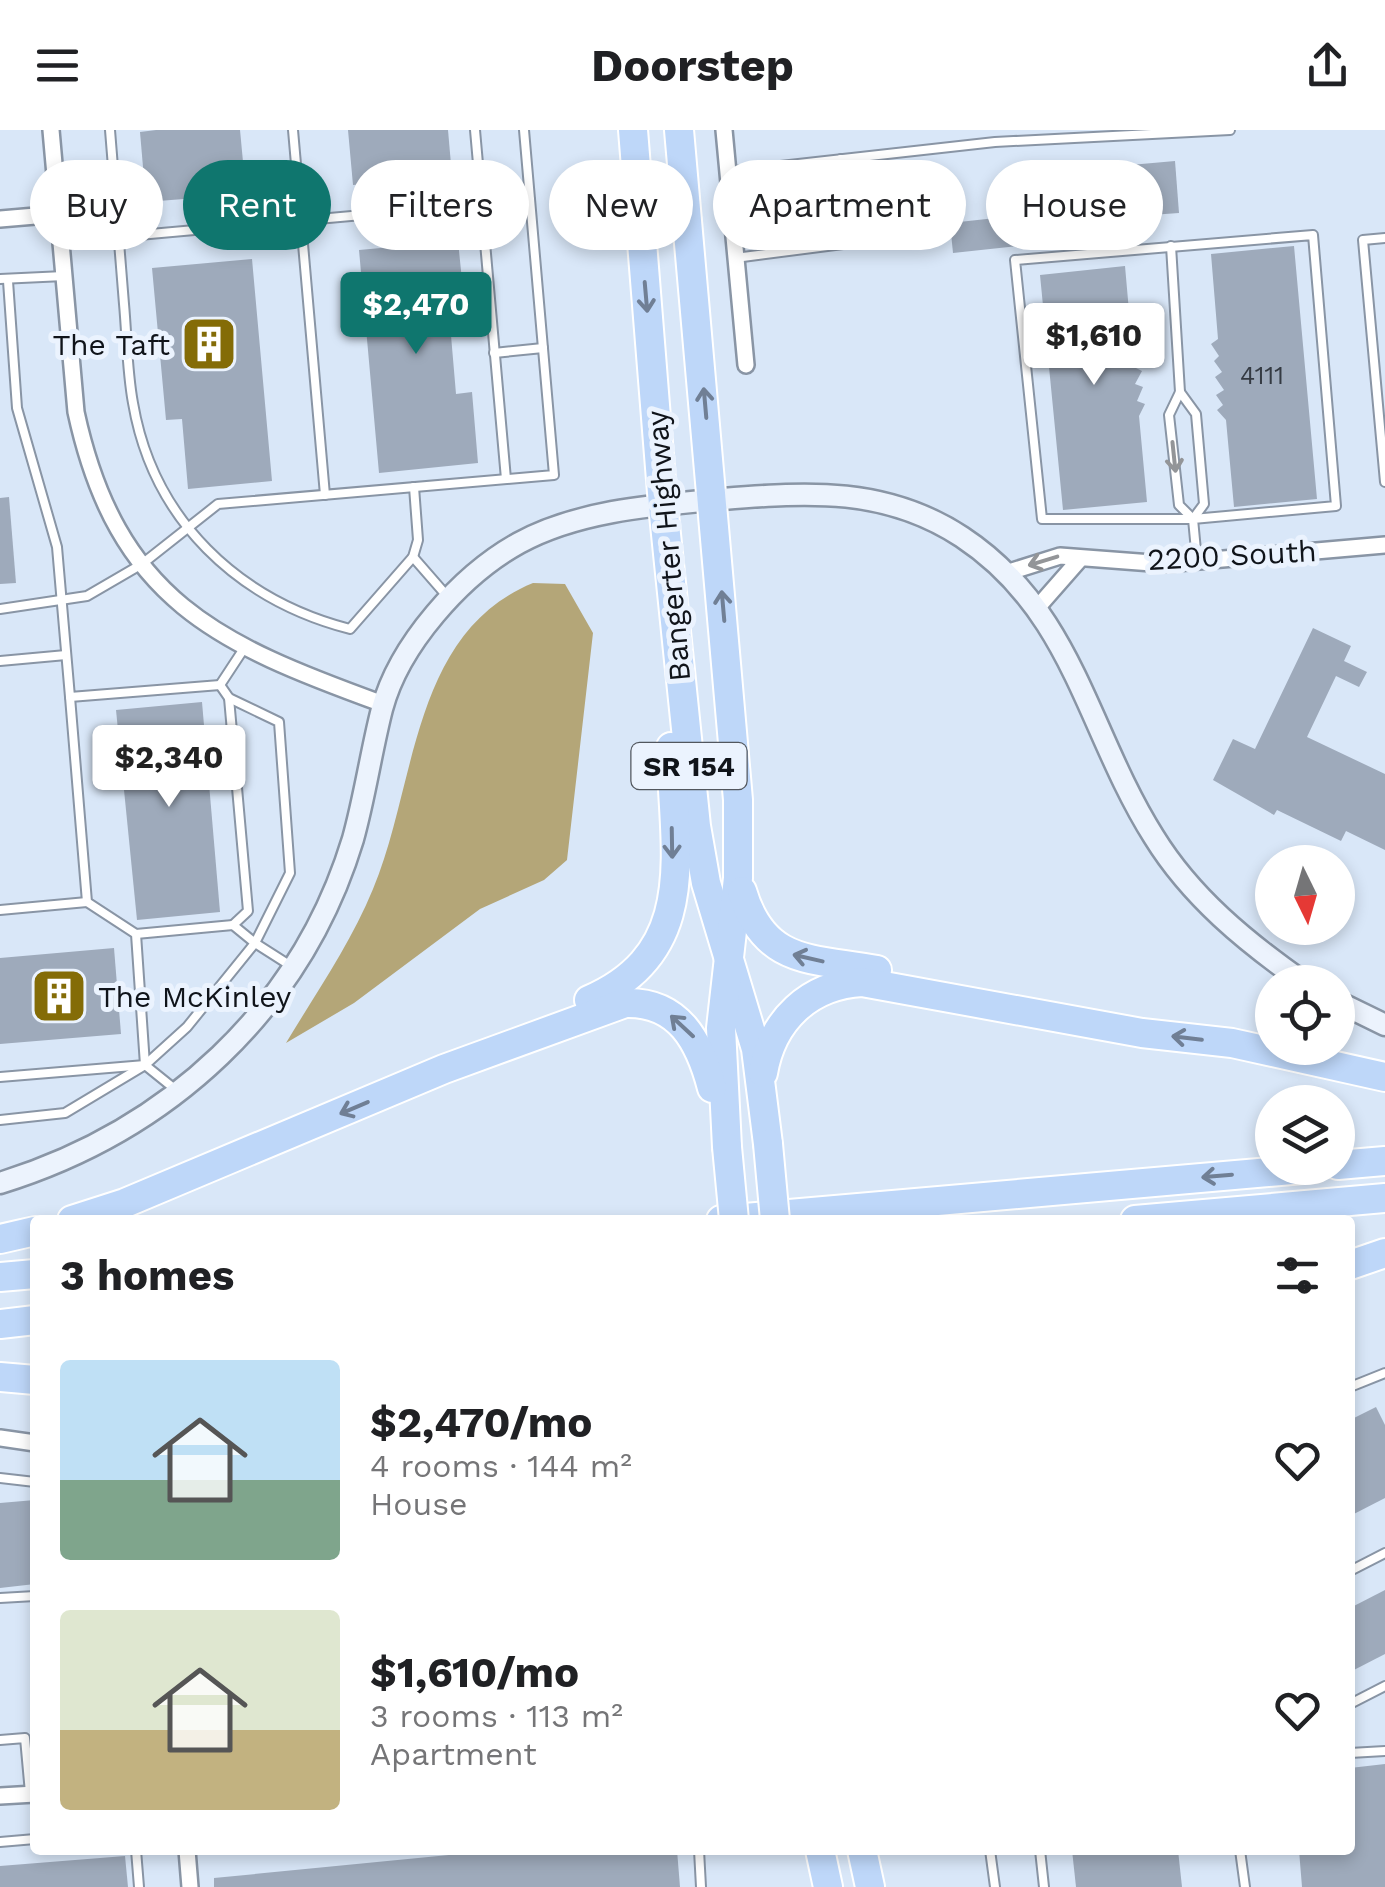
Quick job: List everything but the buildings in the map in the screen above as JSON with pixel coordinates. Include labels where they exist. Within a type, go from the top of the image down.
[{"type":"highway","name":"Bangerter Highway","points":[[633,130],[663,505],[696,826],[706,883],[750,1021],[762,1080],[775,1215]]},
{"type":"highway","name":"Bangerter Highway","points":[[679,130],[735,748],[738,878],[721,1028],[734,1215]]},
{"type":"highway","points":[[444,1069],[474,1047],[617,987],[648,961],[666,930],[673,879],[669,570]]},
{"type":"highway","points":[[738,878],[754,924],[791,955],[874,969],[1142,1032]]},
{"type":"highway","points":[[762,1080],[772,1042],[792,1012],[821,991],[851,983],[885,984],[1142,1032],[1232,1044],[1385,1077]]},
{"type":"highway","points":[[88,1215],[126,1203],[444,1069],[624,1003],[653,1006],[679,1020],[698,1045],[727,1148]]},
{"type":"highway","points":[[1355,1164],[1385,1161]]},
{"type":"highway","points":[[778,1215],[1255,1173]]},
{"type":"highway","points":[[1192,1215],[1385,1198]]},
{"type":"highway","points":[[0,1239],[30,1233]]},
{"type":"highway","points":[[1355,1263],[1385,1252]]},
{"type":"highway","points":[[0,1277],[30,1274]]},
{"type":"highway","points":[[0,1324],[30,1321]]},
{"type":"highway","points":[[0,1377],[30,1380]]},
{"type":"highway","points":[[821,1855],[828,1887]]},
{"type":"highway","points":[[863,1855],[870,1887]]},
{"type":"street","points":[[51,130],[54,160]]},
{"type":"street","points":[[724,130],[727,160]]},
{"type":"street","points":[[0,219],[30,216]]},
{"type":"street","points":[[62,250],[76,412],[85,452],[112,516],[142,564],[201,623],[244,650],[383,704]]},
{"type":"street","points":[[734,250],[746,365]]},
{"type":"street","points":[[0,1183],[62,1162],[128,1129],[180,1094],[243,1037],[294,968],[327,906],[352,841],[383,704],[409,651],[450,599],[520,543],[571,524],[663,505],[804,492],[849,494],[889,502],[964,538],[1006,573],[1058,636],[1111,758],[1156,841],[1205,903],[1278,965]]},
{"type":"street","name":"2200 South","points":[[1006,573],[1060,556],[1156,564],[1385,545]]},
{"type":"street","points":[[1037,608],[1080,559]]},
{"type":"street","points":[[1355,1010],[1385,1025]]},
{"type":"street","points":[[0,1438],[30,1442]]},
{"type":"street","points":[[0,1796],[30,1794]]},
{"type":"street","points":[[187,1855],[190,1887]]},
{"type":"lane","points":[[110,130],[112,160]]},
{"type":"lane","points":[[293,130],[296,160]]},
{"type":"lane","points":[[475,130],[478,160]]},
{"type":"lane","points":[[0,609],[87,596],[142,564],[218,504],[554,475],[524,130]]},
{"type":"lane","points":[[832,160],[994,142],[1230,130]]},
{"type":"lane","points":[[735,258],[842,244],[849,235],[841,159]]},
{"type":"lane","points":[[1313,235],[1336,506],[1193,519],[1042,520],[1016,260],[1313,235]]},
{"type":"lane","points":[[1385,238],[1363,240],[1385,482]]},
{"type":"lane","points":[[1171,246],[1180,392],[1170,414],[1171,433],[1179,506],[1193,519],[1197,561]]},
{"type":"lane","points":[[119,250],[133,402],[158,482],[186,528],[225,569],[267,599],[312,620],[350,629],[413,557],[418,540],[414,488]]},
{"type":"lane","points":[[305,250],[325,495]]},
{"type":"lane","points":[[486,250],[506,479]]},
{"type":"lane","points":[[64,276],[4,280],[18,408],[57,547],[87,902]]},
{"type":"lane","points":[[494,352],[543,348]]},
{"type":"lane","points":[[1180,392],[1196,414],[1204,504],[1193,519]]},
{"type":"lane","points":[[413,557],[450,599]]},
{"type":"lane","points":[[220,685],[244,650]]},
{"type":"lane","points":[[0,661],[66,655]]},
{"type":"lane","points":[[70,697],[220,685]]},
{"type":"lane","points":[[0,1120],[65,1114],[145,1065],[187,1027],[255,944],[290,873],[278,722],[229,698],[220,685]]},
{"type":"lane","points":[[0,910],[87,902],[136,934],[233,925],[248,911],[229,698]]},
{"type":"lane","points":[[233,925],[294,968]]},
{"type":"lane","points":[[136,934],[145,1065]]},
{"type":"lane","points":[[0,1078],[145,1065],[180,1094]]},
{"type":"lane","points":[[1355,1385],[1385,1373]]},
{"type":"lane","points":[[0,1478],[30,1481]]},
{"type":"lane","points":[[1355,1568],[1385,1553]]},
{"type":"lane","points":[[0,1598],[30,1596]]},
{"type":"lane","points":[[1355,1701],[1385,1686]]},
{"type":"lane","points":[[0,1740],[24,1738],[30,1780]]},
{"type":"lane","points":[[1355,1753],[1385,1751]]},
{"type":"lane","points":[[0,1842],[30,1840]]},
{"type":"lane","points":[[136,1855],[139,1887]]},
{"type":"lane","points":[[699,1855],[701,1887]]},
{"type":"lane","points":[[991,1855],[995,1887]]},
{"type":"lane","points":[[1041,1855],[1044,1887]]},
{"type":"lane","points":[[1241,1855],[1245,1887]]},
{"type":"shaded area","points":[[533,583],[565,584],[593,633],[567,860],[544,880],[480,909],[354,1003],[286,1043],[344,948],[373,889],[424,715],[440,674],[463,637],[493,606]]},
{"type":"place","name":"The Taft","points":[[209,344]]},
{"type":"place","name":"The McKinley","points":[[59,996]]}]
